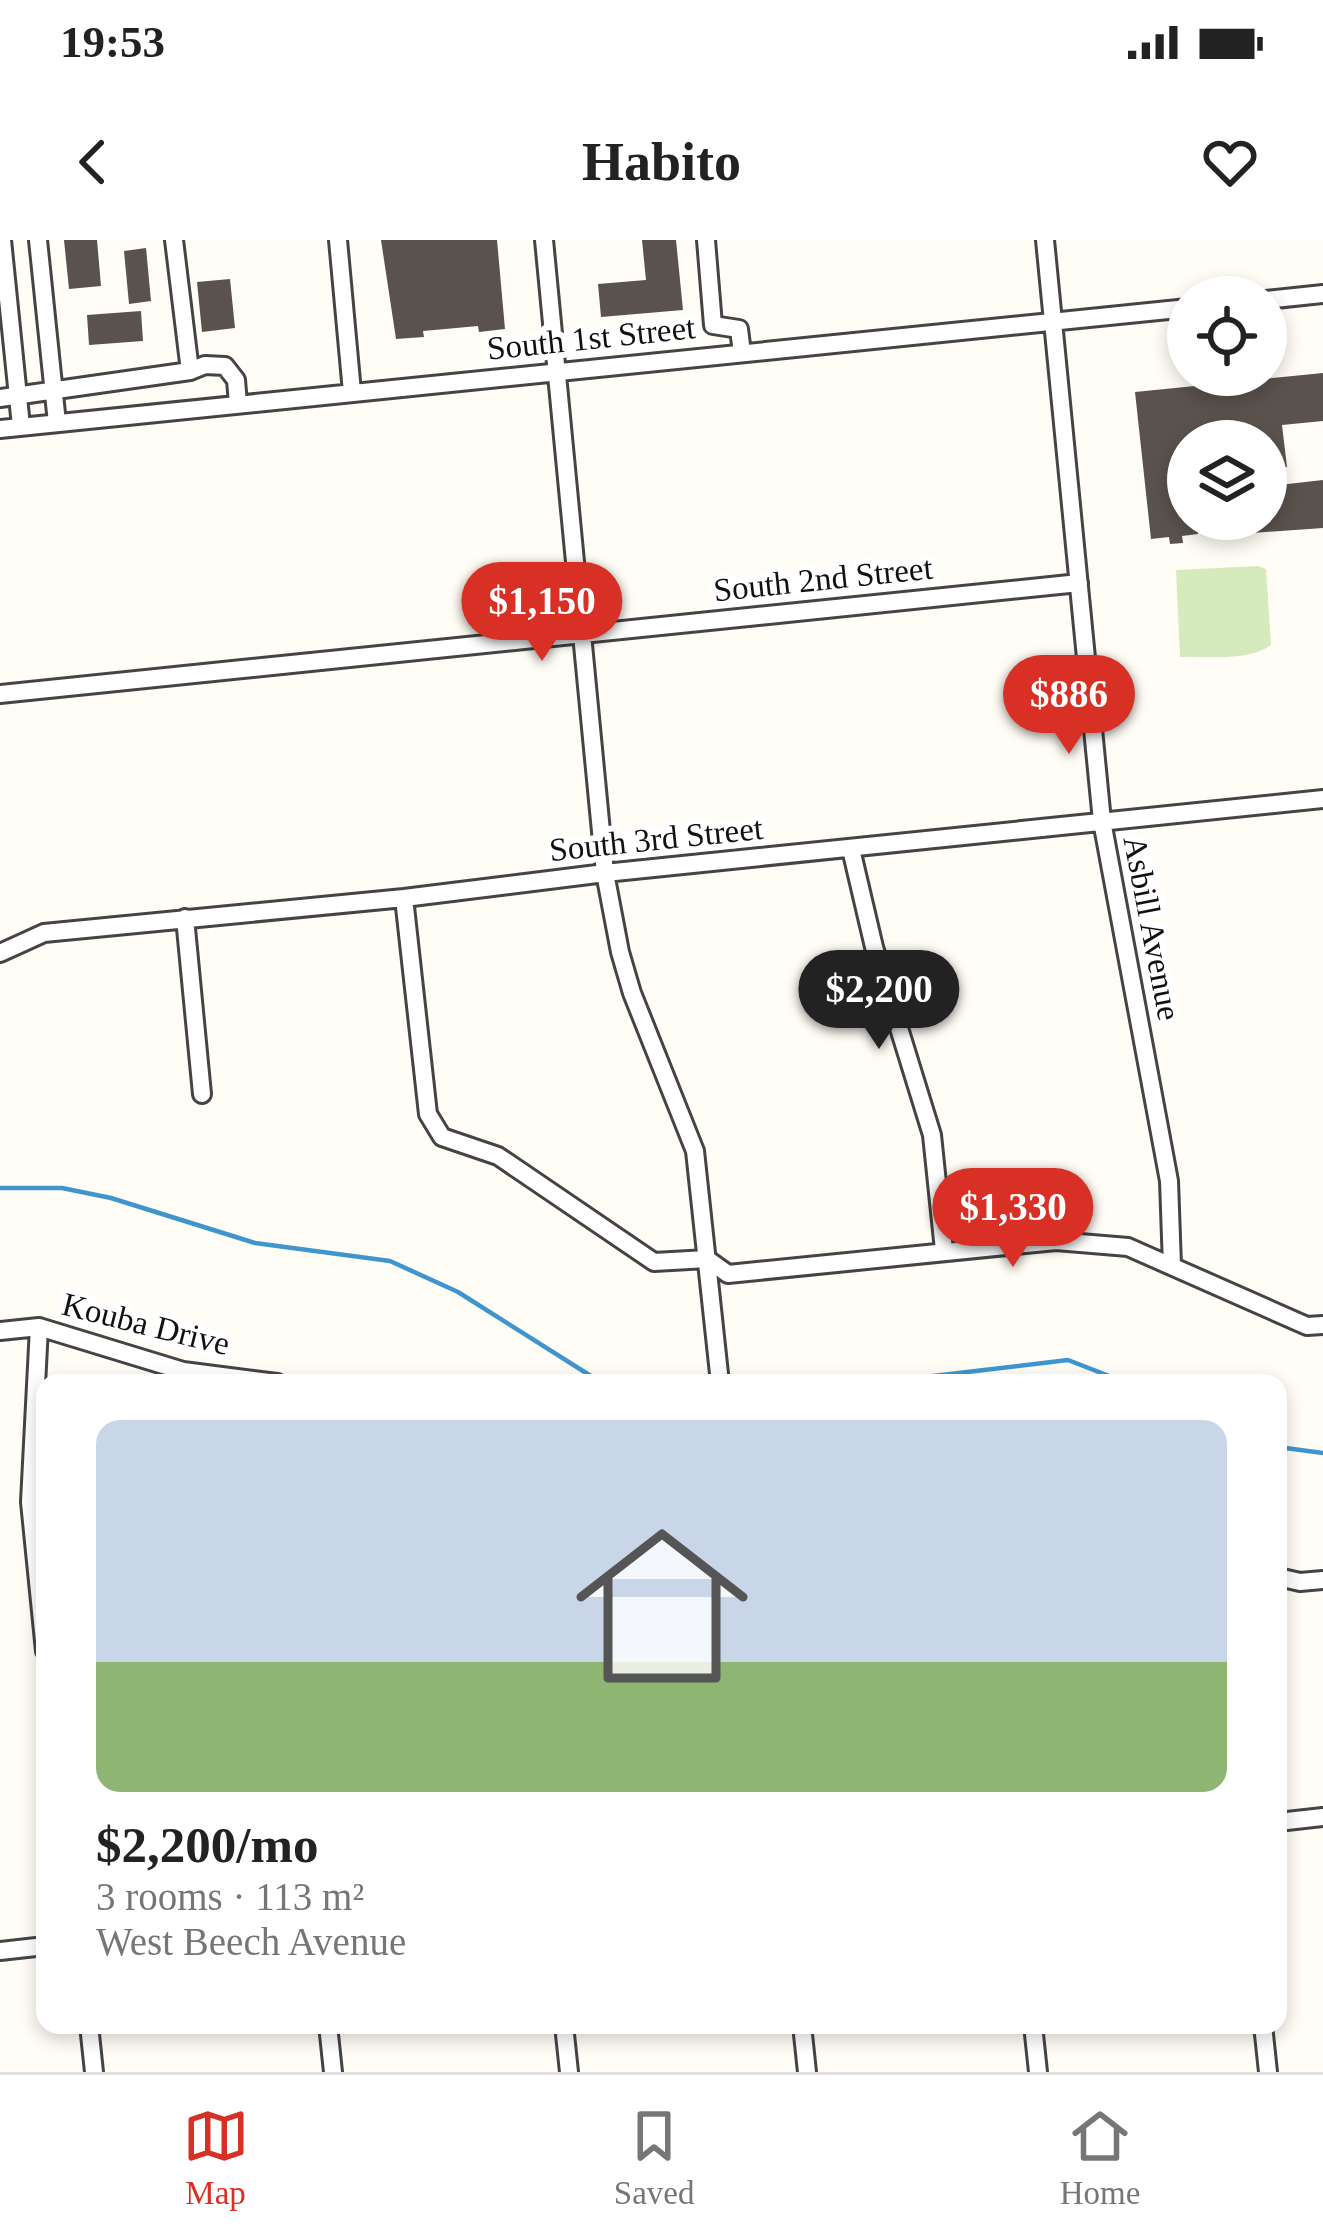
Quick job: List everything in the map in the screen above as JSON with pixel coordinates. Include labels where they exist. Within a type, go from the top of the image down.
[{"type":"street","points":[[2,240],[9,397],[21,427]]},
{"type":"street","points":[[38,240],[57,423]]},
{"type":"street","points":[[174,240],[190,371]]},
{"type":"street","points":[[338,240],[352,392]]},
{"type":"street","points":[[544,240],[605,873],[632,993],[695,1151],[719,1374]]},
{"type":"street","points":[[706,240],[713,326],[739,329],[742,352]]},
{"type":"street","name":"Asbill Avenue","points":[[1045,240],[1102,821],[1169,1181],[1172,1266]]},
{"type":"street","points":[[1287,298],[1323,294]]},
{"type":"street","name":"South 1st Street","points":[[0,429],[1167,310]]},
{"type":"street","points":[[9,397],[205,365],[225,366],[236,380],[238,404]]},
{"type":"street","name":"South 2nd Street","points":[[0,694],[1079,583]]},
{"type":"street","name":"South 3rd Street","points":[[0,952],[44,933],[1323,800]]},
{"type":"street","points":[[851,849],[874,947],[932,1135],[944,1250]]},
{"type":"street","points":[[404,898],[428,1114],[442,1137],[498,1156],[654,1262],[707,1258],[728,1274],[1056,1241],[1128,1247],[1306,1326],[1323,1324]]},
{"type":"street","points":[[184,918],[202,1094]]},
{"type":"street","points":[[37,1374],[39,1327]]},
{"type":"street","name":"Kouba Drive","points":[[0,1331],[39,1327],[206,1374]]},
{"type":"street","points":[[36,1385],[30,1502],[36,1562]]},
{"type":"street","points":[[1287,1579],[1323,1580]]},
{"type":"street","points":[[1287,1821],[1323,1817]]},
{"type":"street","points":[[0,1951],[36,1947]]},
{"type":"street","points":[[90,2034],[94,2072]]},
{"type":"street","points":[[329,2034],[333,2072]]},
{"type":"street","points":[[565,2034],[569,2072]]},
{"type":"street","points":[[803,2034],[807,2072]]},
{"type":"street","points":[[1034,2034],[1038,2072]]},
{"type":"street","points":[[1264,2034],[1268,2072]]},
{"type":"green space","points":[[1266,569],[1271,645],[1239,656],[1180,657],[1176,570]]},
{"type":"building","points":[[64,240],[97,240],[101,286],[69,289]]},
{"type":"building","points":[[381,240],[497,240],[505,329],[479,332],[478,326],[423,331],[424,337],[396,339]]},
{"type":"building","points":[[642,240],[676,240],[683,310],[601,317],[598,284],[646,280]]},
{"type":"building","points":[[146,248],[151,301],[129,304],[124,251]]},
{"type":"building","points":[[230,279],[235,328],[202,332],[197,282]]},
{"type":"building","points":[[141,311],[143,341],[89,345],[87,315]]},
{"type":"building","points":[[1323,373],[1323,421],[1287,425],[1287,420],[1167,420],[1167,537],[1151,539],[1135,392],[1167,389],[1167,396],[1287,396],[1287,377]]},
{"type":"building","points":[[1323,480],[1323,528],[1287,531],[1287,484]]},
{"type":"waterway","points":[[0,1188],[62,1188],[111,1198],[255,1243],[390,1261],[458,1292],[588,1374]]},
{"type":"waterway","points":[[950,1374],[1068,1360],[1104,1374]]},
{"type":"waterway","points":[[1287,1448],[1323,1453]]}]
